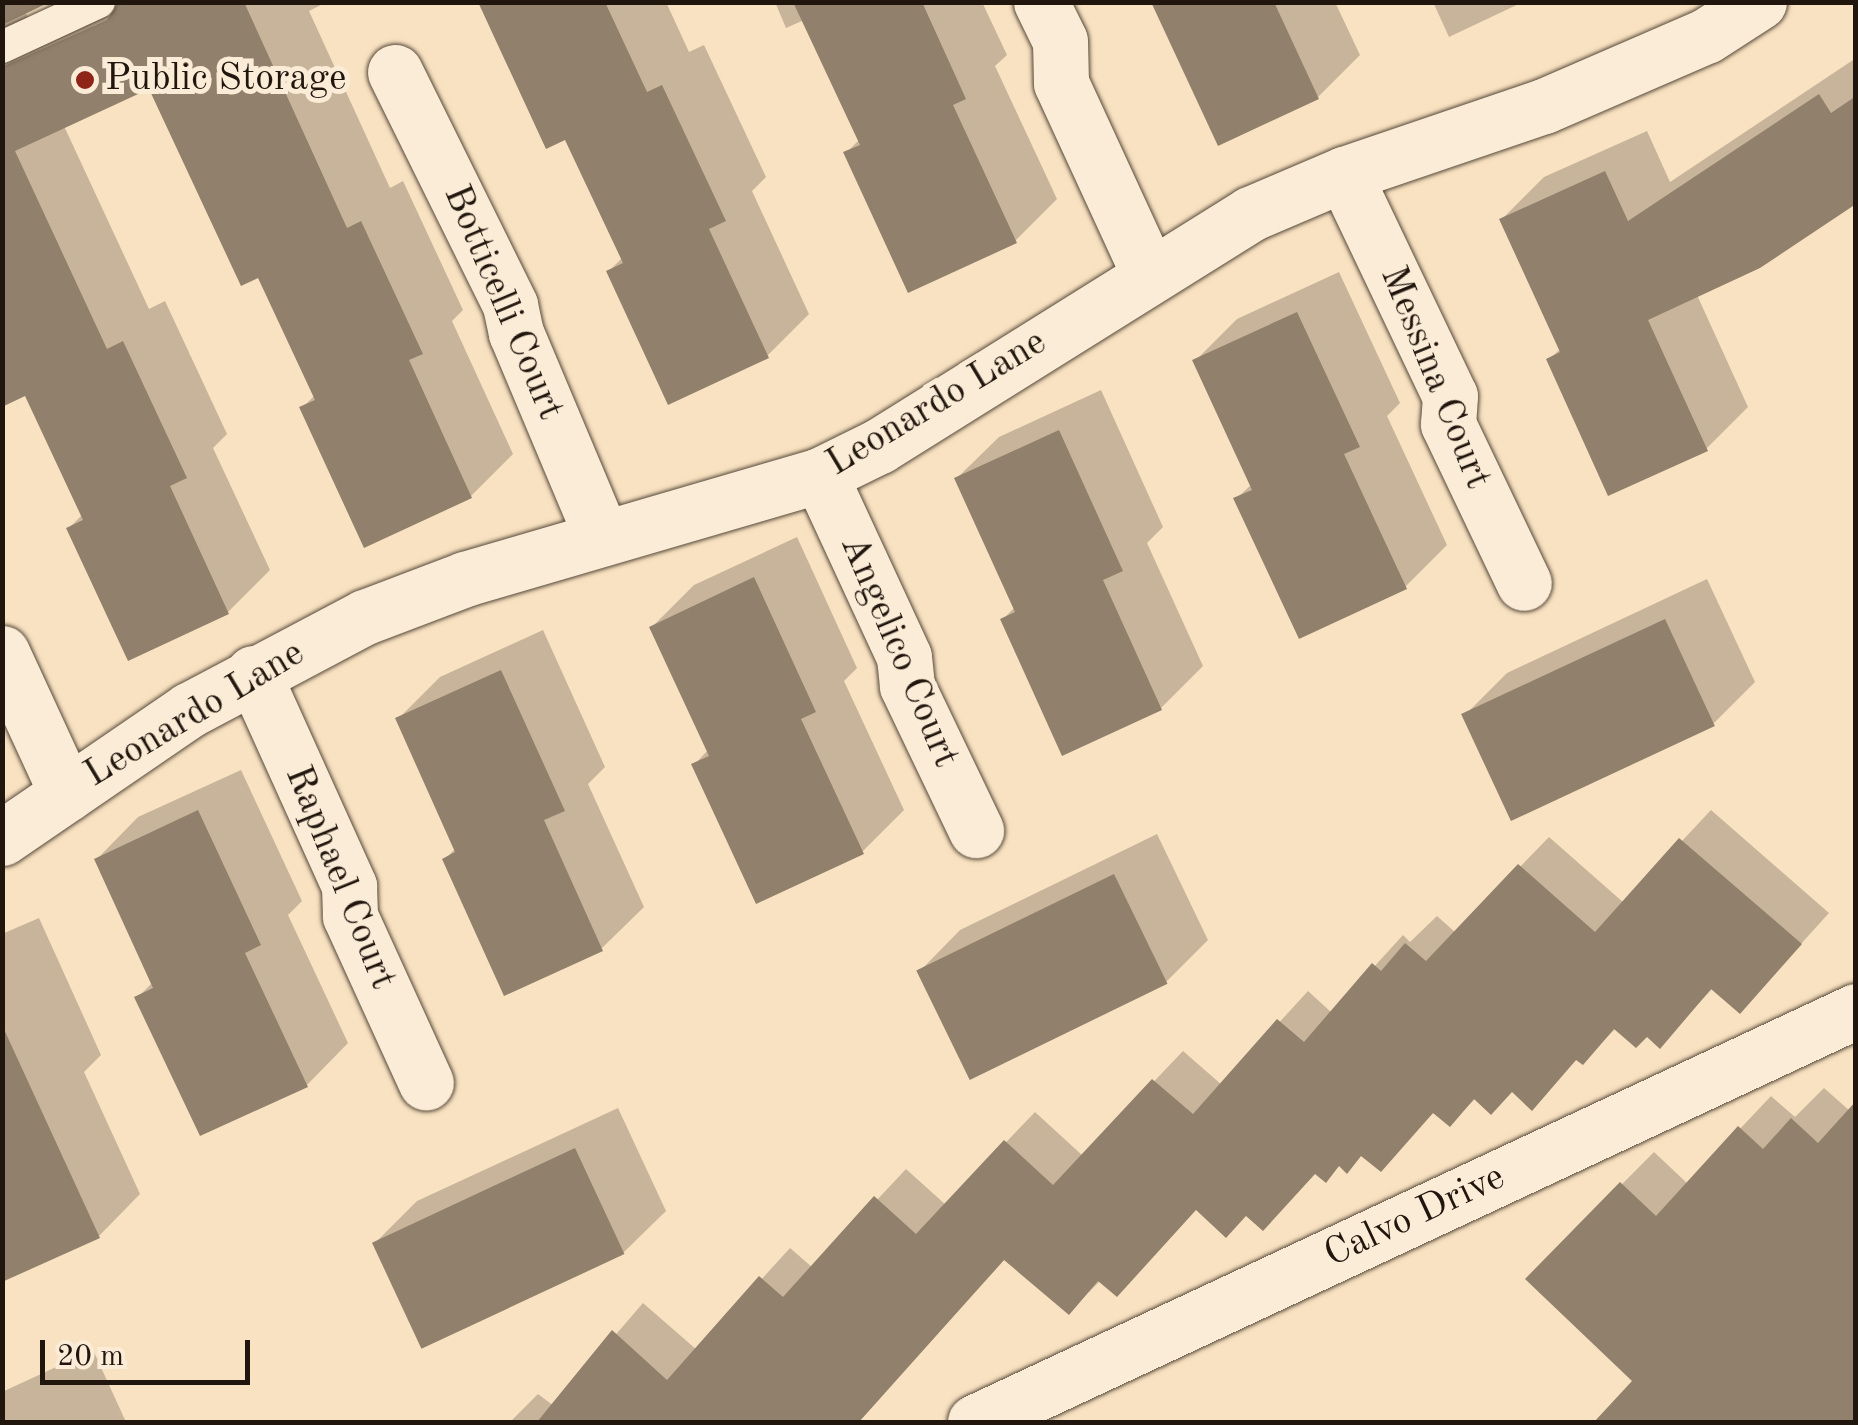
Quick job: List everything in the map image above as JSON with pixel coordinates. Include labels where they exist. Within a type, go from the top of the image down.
[{"type":"street","points":[[1041,2],[1060,41],[1061,83],[1149,274]]},
{"type":"street","name":"Leonardo Lane","points":[[2,838],[189,710],[253,673],[398,604],[465,578],[820,475],[878,446],[1250,214],[1344,174],[1544,106],[1698,19],[1759,2]]},
{"type":"street","name":"Botticelli Court","points":[[395,72],[510,305],[516,333],[602,538]]},
{"type":"street","name":"Messina Court","points":[[1344,174],[1450,396],[1448,424],[1524,583]]},
{"type":"street","name":"Angelico Court","points":[[820,475],[904,657],[907,686],[976,830]]},
{"type":"street","points":[[2,653],[67,794]]},
{"type":"street","name":"Raphael Court","points":[[253,673],[349,886],[350,916],[426,1084]]},
{"type":"street","name":"Calvo Drive","points":[[975,1422],[1856,1011]]},
{"type":"lane","points":[[2,47],[99,2]]},
{"type":"building","points":[[2,2],[50,2],[2,25]]},
{"type":"building","points":[[119,2],[244,2],[347,228],[361,221],[423,354],[409,360],[472,498],[364,548],[299,407],[315,400],[258,278],[241,286],[149,89],[15,151],[107,349],[123,341],[187,478],[170,486],[229,614],[128,661],[66,528],[83,520],[25,396],[2,407],[2,67],[107,20]]},
{"type":"building","points":[[478,2],[605,2],[647,92],[662,85],[726,221],[709,229],[769,358],[668,405],[606,271],[623,263],[565,140],[546,149]]},
{"type":"building","points":[[793,2],[922,2],[966,99],[953,105],[1017,243],[908,293],[843,152],[860,145]]},
{"type":"building","points":[[1151,2],[1274,2],[1319,99],[1218,146]]},
{"type":"building","points":[[1819,94],[1831,113],[1856,96],[1856,204],[1760,268],[1648,320],[1708,451],[1608,496],[1546,359],[1560,352],[1499,219],[1605,171],[1628,221]]},
{"type":"building","points":[[1297,312],[1360,447],[1344,454],[1407,589],[1299,639],[1233,498],[1252,490],[1192,360]]},
{"type":"building","points":[[1059,430],[1123,571],[1103,580],[1162,710],[1062,756],[1000,619],[1015,612],[954,478]]},
{"type":"building","points":[[754,577],[816,712],[801,719],[864,854],[756,904],[691,764],[709,756],[649,627]]},
{"type":"building","points":[[1665,619],[1715,726],[1511,821],[1461,714]]},
{"type":"building","points":[[501,670],[565,811],[544,820],[603,951],[504,996],[442,859],[455,852],[395,718]]},
{"type":"building","points":[[198,810],[261,945],[245,953],[308,1087],[200,1136],[134,997],[153,988],[94,859]]},
{"type":"building","points":[[1679,838],[1802,944],[1740,1014],[1711,989],[1660,1049],[1647,1037],[1636,1048],[1614,1029],[1583,1065],[1576,1060],[1532,1111],[1512,1092],[1491,1115],[1474,1099],[1450,1127],[1433,1113],[1381,1172],[1361,1156],[1347,1174],[1339,1166],[1326,1183],[1315,1174],[1263,1231],[1246,1216],[1226,1238],[1196,1210],[1117,1297],[1098,1281],[1069,1315],[1004,1260],[859,1422],[537,1422],[612,1330],[667,1380],[759,1276],[783,1297],[874,1196],[916,1234],[1004,1140],[1053,1185],[1152,1079],[1193,1114],[1277,1019],[1304,1042],[1372,963],[1381,971],[1405,943],[1426,961],[1518,864],[1595,932]]},
{"type":"building","points":[[1114,874],[1167,984],[970,1080],[916,970]]},
{"type":"building","points":[[2,1025],[100,1238],[2,1282]]},
{"type":"building","points":[[1856,1101],[1856,1422],[1594,1422],[1632,1381],[1525,1279],[1620,1182],[1656,1216],[1738,1126],[1763,1149],[1791,1118],[1818,1143]]},
{"type":"building","points":[[575,1148],[624,1254],[421,1349],[372,1243]]},
{"type":"place","name":"Public Storage","points":[[85,80]]}]
